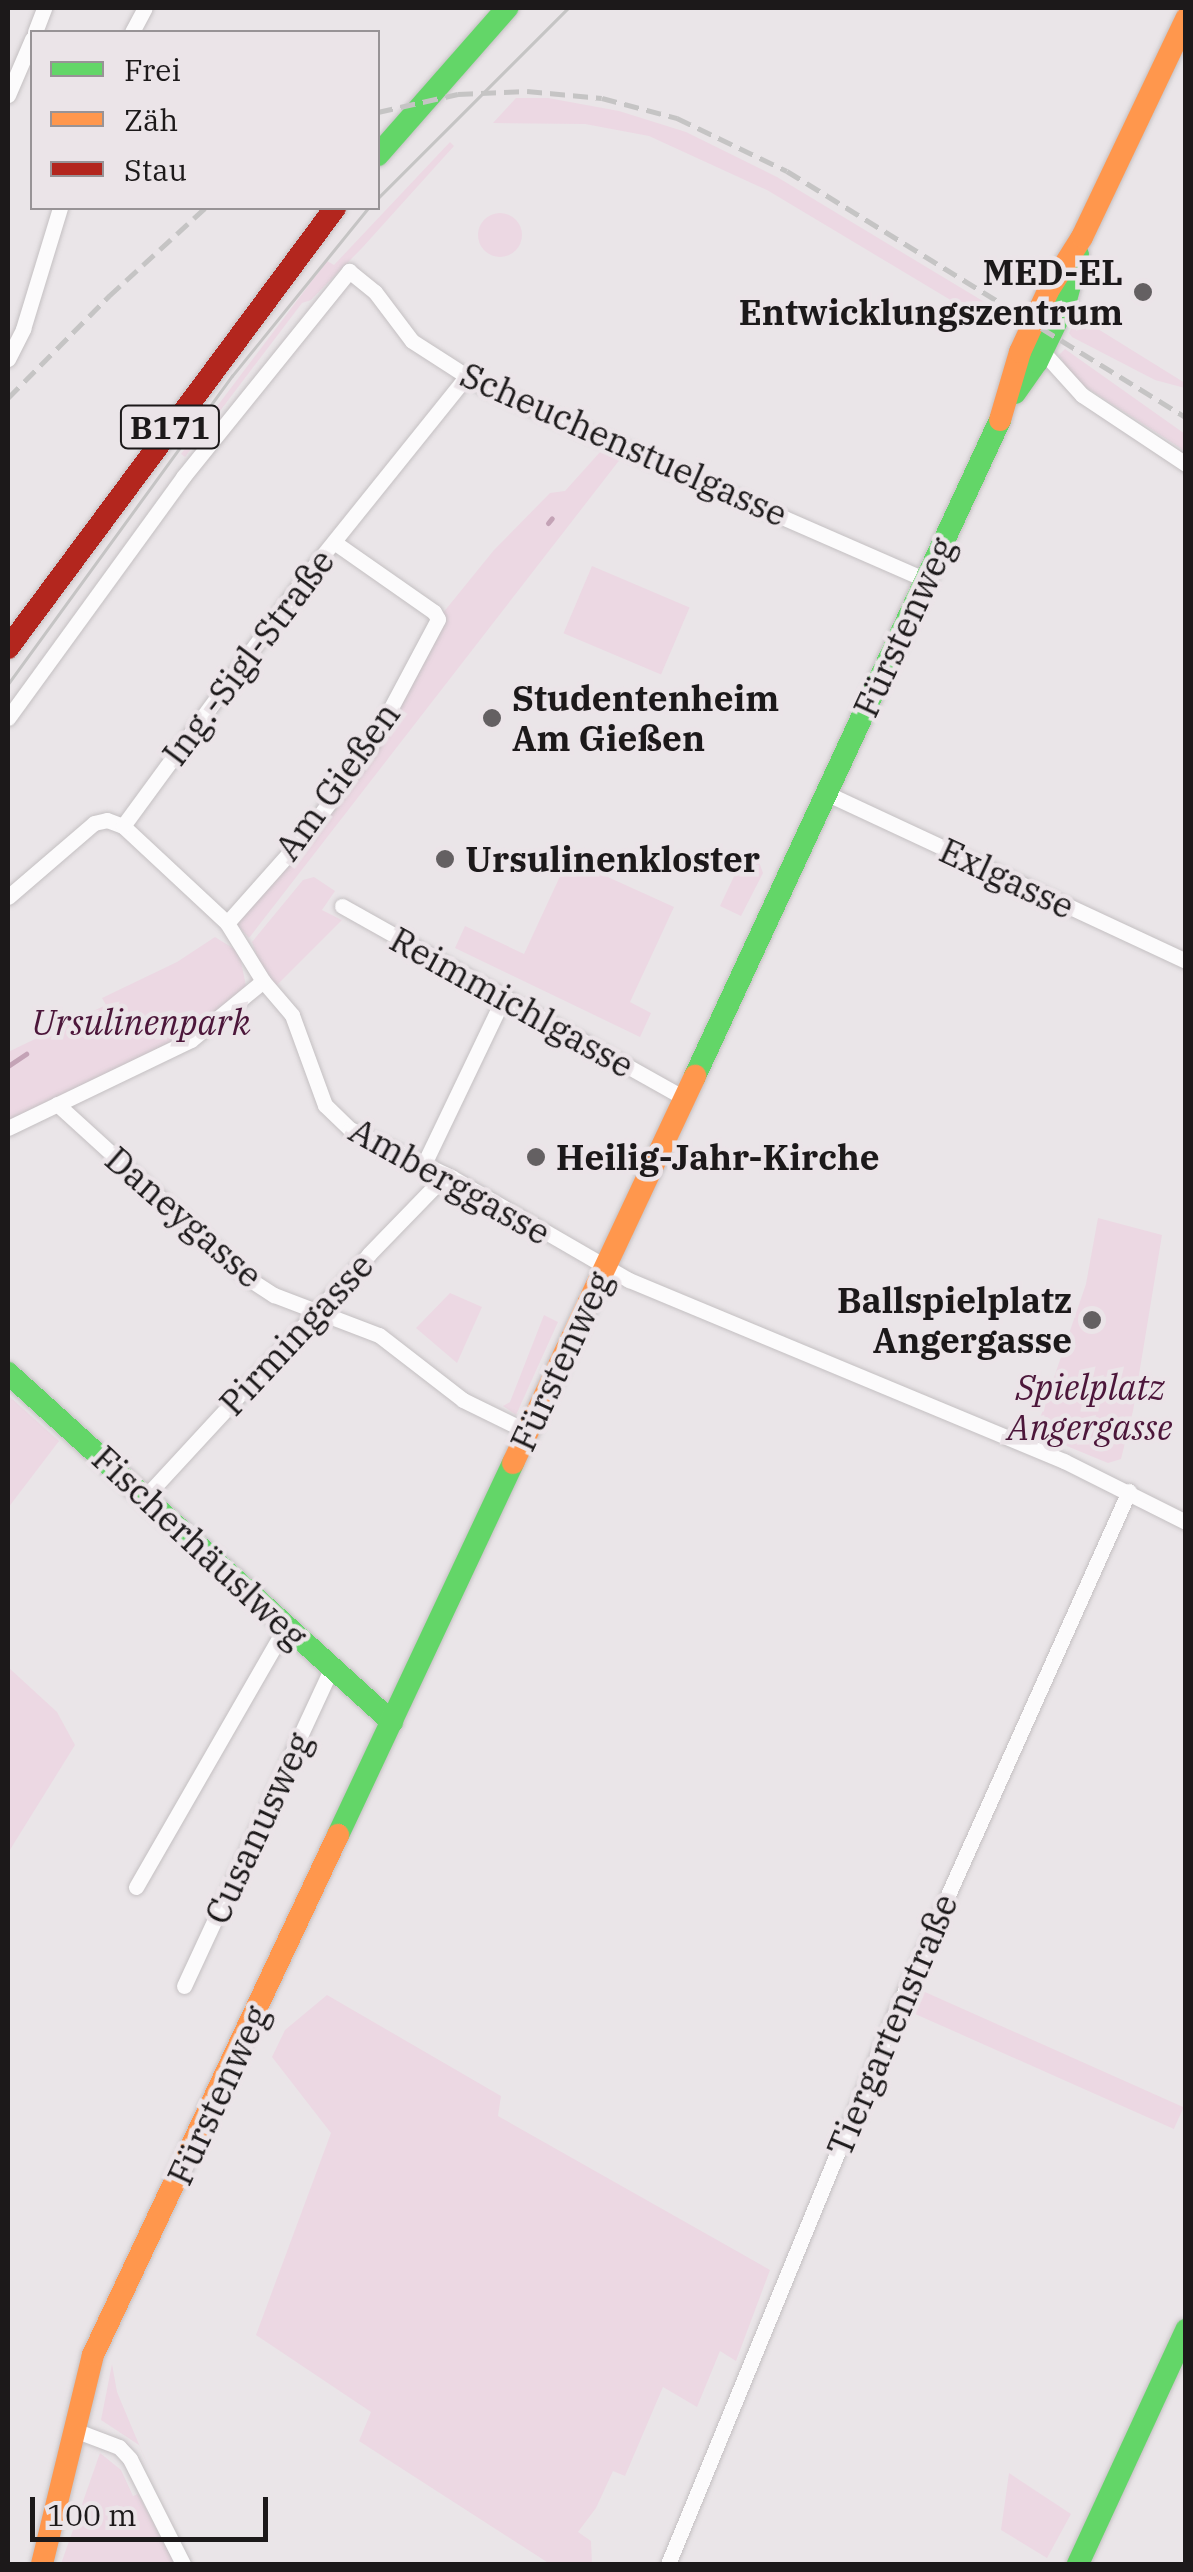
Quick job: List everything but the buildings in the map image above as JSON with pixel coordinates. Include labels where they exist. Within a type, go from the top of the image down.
[{"type":"street","points":[[133,30],[146,8]]},
{"type":"street","points":[[380,152],[508,9]]},
{"type":"street","name":"Fürstenweg","points":[[1007,405],[1026,339],[1048,291],[1082,237],[1186,19]]},
{"type":"street","points":[[8,95],[30,45]]},
{"type":"street","points":[[8,359],[23,329],[59,210]]},
{"type":"street","name":"B171","points":[[8,648],[334,210]]},
{"type":"street","name":"Fürstenweg","points":[[42,2564],[88,2390],[105,2359],[115,2317],[1007,405],[1042,352],[1066,304],[1082,237]]},
{"type":"street","name":"Scheuchenstuelgasse","points":[[8,718],[184,477],[349,271],[376,292],[412,341],[466,377],[926,580]]},
{"type":"street","points":[[1042,352],[1082,395],[1186,464]]},
{"type":"street","name":"Ing.-Sigl-Straße","points":[[122,826],[334,542],[466,377]]},
{"type":"street","name":"Am Gießen","points":[[227,923],[306,834],[369,749],[437,628],[434,612],[334,542]]},
{"type":"street","name":"Exlgasse","points":[[828,794],[1186,962]]},
{"type":"street","points":[[8,897],[94,822],[108,820],[122,826],[227,923]]},
{"type":"street","name":"Reimmichlgasse","points":[[342,906],[683,1096]]},
{"type":"street","name":"Amberggasse","points":[[227,923],[264,981],[292,1015],[307,1048],[314,1086],[332,1114],[350,1129],[451,1177],[605,1268],[1129,1491],[1186,1522]]},
{"type":"street","points":[[8,1128],[190,1040],[264,981]]},
{"type":"street","points":[[424,1164],[503,999]]},
{"type":"street","name":"Daneygasse","points":[[57,1104],[250,1279],[315,1312],[379,1335],[463,1400],[528,1432]]},
{"type":"street","name":"Pirmingasse","points":[[146,1496],[315,1312],[434,1188],[451,1177]]},
{"type":"street","name":"Fischerhäuslweg","points":[[8,1372],[392,1722]]},
{"type":"street","name":"Tiergartenstraße","points":[[668,2564],[895,2013],[1129,1491]]},
{"type":"street","points":[[136,1887],[286,1624]]},
{"type":"street","name":"Cusanusweg","points":[[184,1986],[332,1669]]},
{"type":"street","points":[[1078,2564],[1186,2330]]},
{"type":"street","points":[[77,2431],[119,2447],[130,2459],[183,2564]]},
{"type":"green space","points":[[516,98],[548,98],[619,111],[686,132],[777,177],[1016,321],[1012,329],[999,329],[767,190],[649,136],[585,124],[493,123]]},
{"type":"green space","points":[[450,142],[454,146],[362,248],[311,300],[302,303],[185,457],[181,454],[327,261],[334,265]]},
{"type":"green space","points":[[500,213],[516,219],[522,235],[516,251],[500,257],[484,251],[478,235],[484,219]]},
{"type":"green space","points":[[1077,316],[1185,383],[1185,388],[1155,380],[1072,337],[1069,333]]},
{"type":"green space","points":[[1065,349],[1185,434],[1185,451],[1075,380],[1059,355]]},
{"type":"green space","points":[[609,442],[628,449],[249,938],[234,921],[369,749],[438,619],[494,550],[550,493],[565,491]]},
{"type":"green space","points":[[592,566],[690,607],[661,675],[563,633]]},
{"type":"green space","points":[[745,853],[758,859],[763,873],[741,916],[720,906]]},
{"type":"green space","points":[[568,859],[674,907],[630,1002],[651,1013],[640,1037],[455,948],[465,926],[524,954]]},
{"type":"green space","points":[[314,877],[335,891],[322,910],[342,920],[276,986],[261,967],[252,942],[303,880]]},
{"type":"green space","name":"Ursulinenpark","points":[[215,937],[239,952],[248,996],[191,1040],[8,1125],[8,1052],[106,1005],[102,998],[177,962]]},
{"type":"green space","name":"Spielplatz Angergasse","points":[[1098,1218],[1162,1235],[1133,1411],[1121,1459],[1108,1463],[1035,1433],[1086,1284]]},
{"type":"green space","points":[[450,1293],[482,1307],[457,1363],[416,1328]]},
{"type":"green space","points":[[544,1315],[558,1322],[516,1415],[503,1406],[510,1402]]},
{"type":"green space","points":[[8,1395],[59,1441],[8,1508]]},
{"type":"green space","points":[[8,1667],[57,1712],[75,1745],[8,1853]]},
{"type":"green space","points":[[916,1988],[1184,2107],[1174,2129],[906,2010]]},
{"type":"green space","points":[[327,1995],[501,2096],[498,2116],[770,2270],[736,2361],[720,2351],[697,2407],[663,2387],[625,2476],[613,2471],[596,2508],[578,2532],[591,2541],[592,2564],[550,2564],[359,2441],[371,2412],[256,2335],[331,2133],[272,2057],[285,2030]]},
{"type":"green space","points":[[112,2364],[117,2392],[161,2497],[139,2445],[101,2420]]},
{"type":"green space","points":[[100,2453],[121,2470],[133,2496],[138,2494],[175,2564],[61,2564]]},
{"type":"green space","points":[[1009,2473],[1071,2514],[1047,2558],[1001,2530]]},
{"type":"waterway","points":[[548,523],[552,518]]},
{"type":"waterway","points":[[8,1066],[26,1054]]},
{"type":"tram line","points":[[380,196],[568,8]]},
{"type":"tram line","points":[[8,684],[232,376],[366,210]]},
{"type":"railway","points":[[380,112],[458,94],[527,91],[602,98],[677,118],[787,171],[1186,417]]},
{"type":"railway","points":[[8,398],[109,296],[203,210]]},
{"type":"traffic: fast","points":[[380,153],[507,8]]},
{"type":"traffic: fast","points":[[1015,393],[1037,362],[1065,304],[1078,255]]},
{"type":"traffic: fast","points":[[695,1076],[1000,420]]},
{"type":"traffic: fast","points":[[8,1373],[392,1722]]},
{"type":"traffic: fast","points":[[338,1835],[513,1463]]},
{"type":"traffic: fast","points":[[1078,2564],[1186,2330]]},
{"type":"traffic: slow","points":[[1000,420],[1020,352],[1048,291],[1082,237],[1186,19]]},
{"type":"traffic: slow","points":[[513,1463],[695,1076]]},
{"type":"traffic: slow","points":[[42,2564],[93,2355],[338,1835]]},
{"type":"traffic: jam","points":[[8,648],[334,210]]},
{"type":"place","name":"MED-EL Entwicklungszentrum","points":[[1143,292]]},
{"type":"place","name":"Studentenheim Am Gießen","points":[[492,718]]},
{"type":"place","name":"Ursulinenkloster","points":[[445,859]]},
{"type":"place","name":"Heilig-Jahr-Kirche","points":[[536,1157]]},
{"type":"place","name":"Ballspielplatz Angergasse","points":[[1092,1320]]}]
